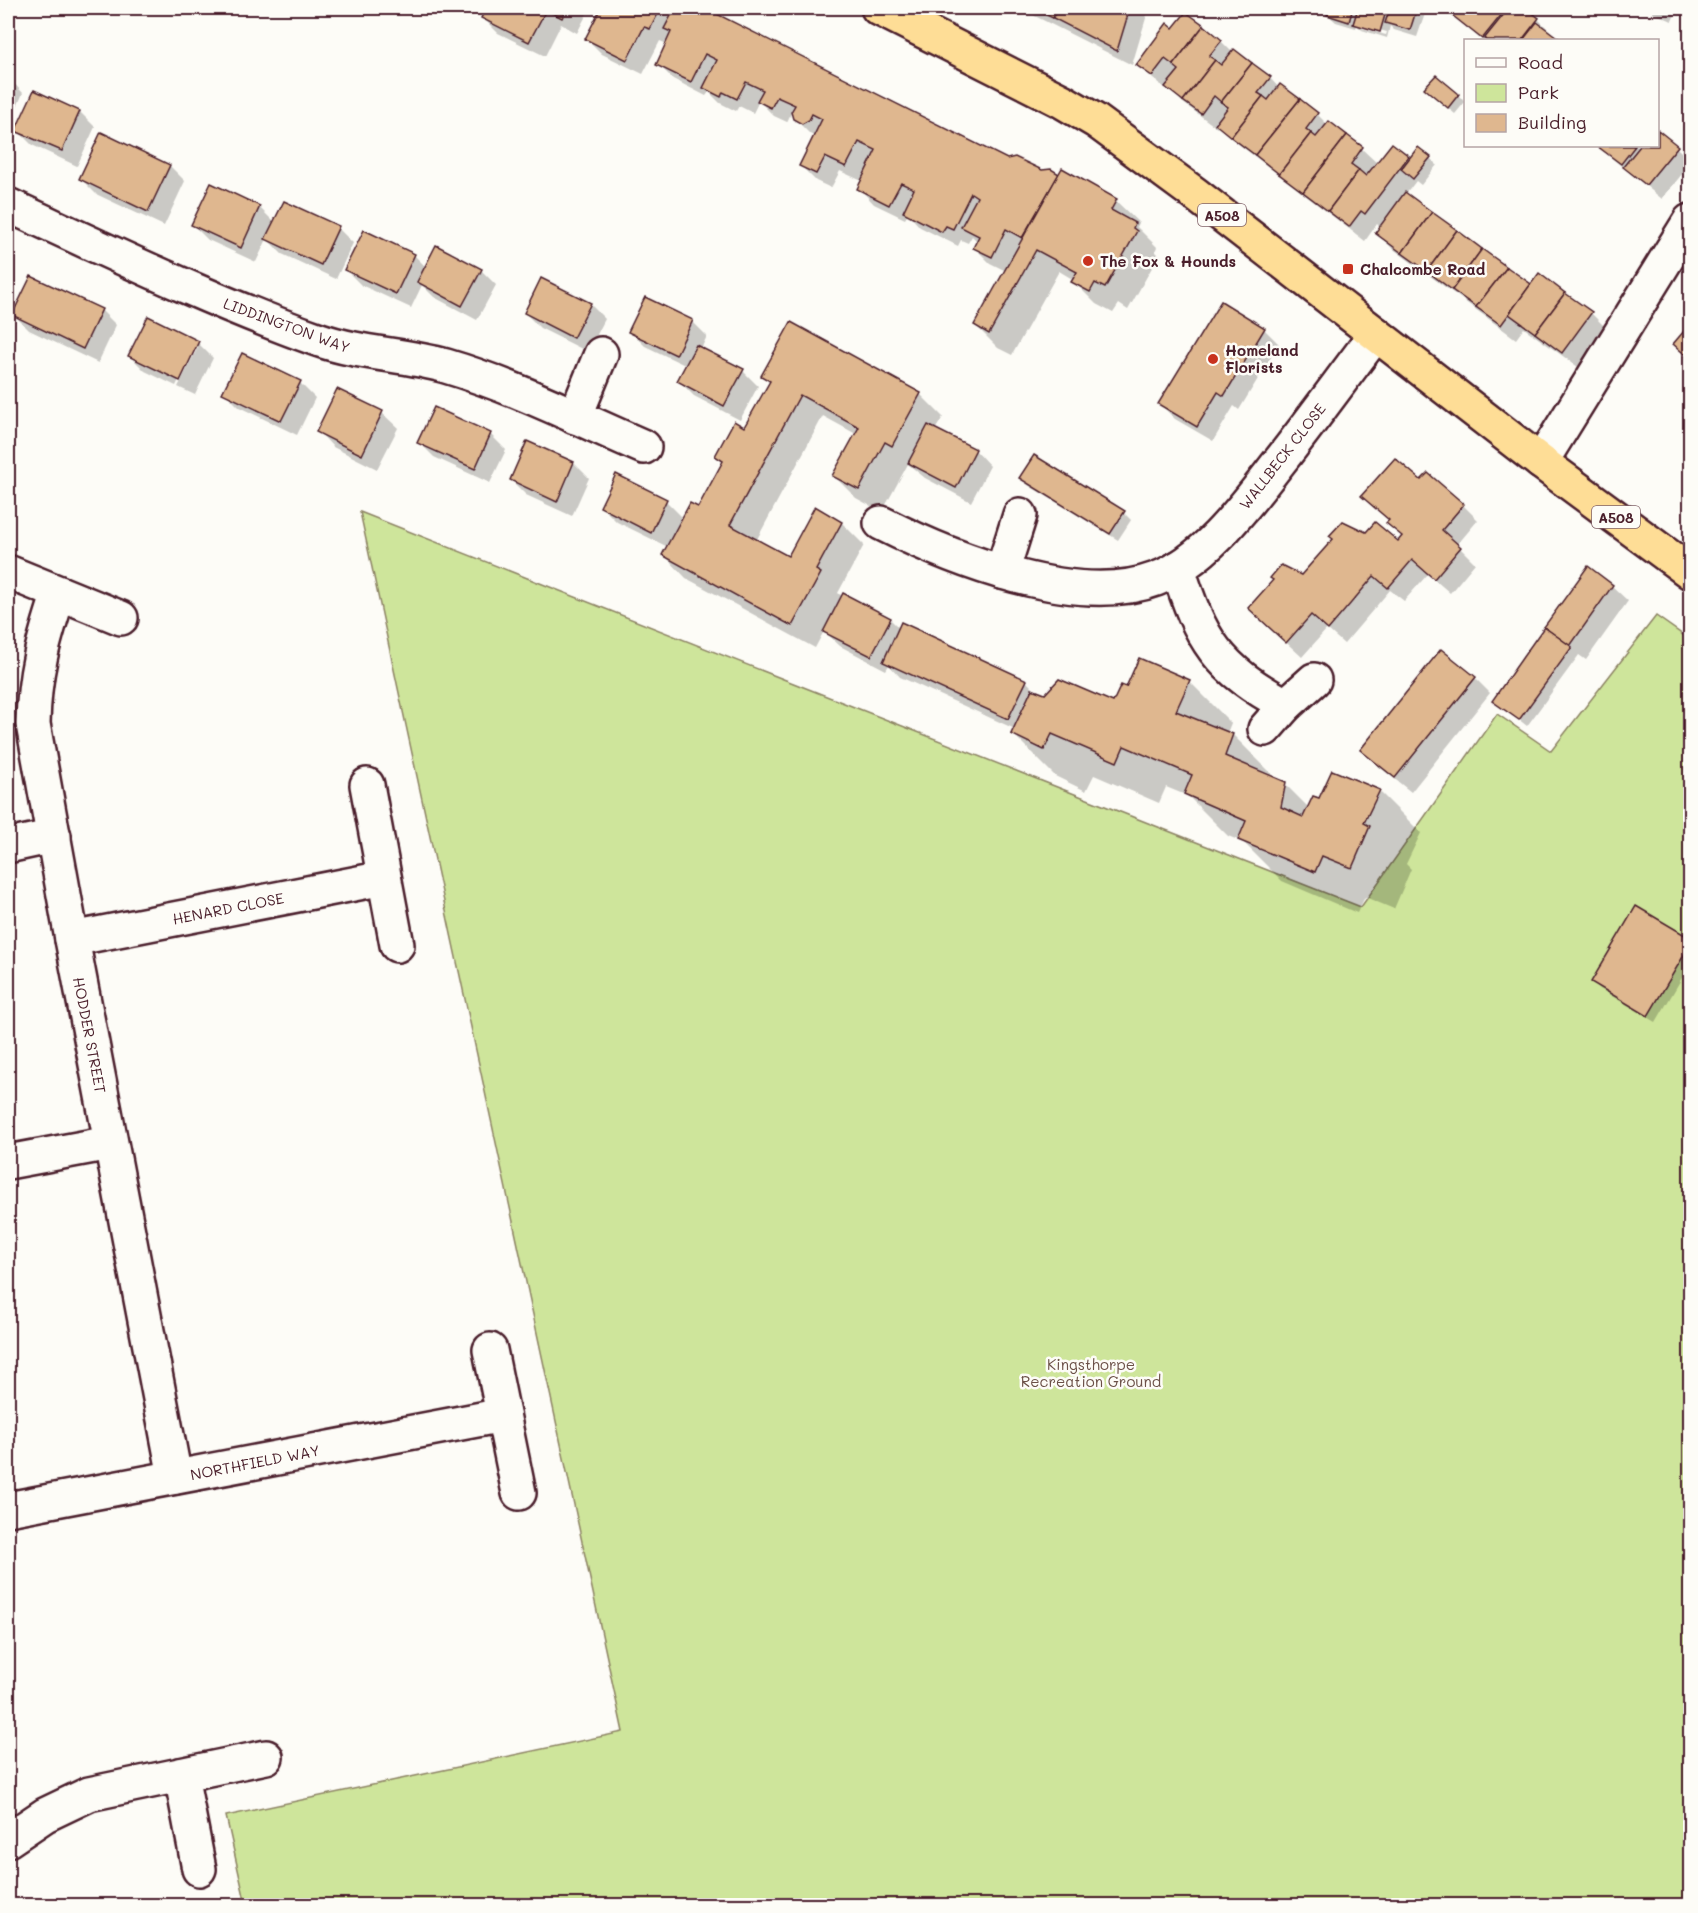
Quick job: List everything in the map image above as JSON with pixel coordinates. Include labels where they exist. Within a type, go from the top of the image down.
[{"type":"highway","name":"A508","points":[[878,8],[1062,101],[1096,121],[1195,194],[1541,462],[1690,572]]},
{"type":"street","name":"LIDDINGTON WAY","points":[[8,205],[194,290],[315,338],[363,352],[419,360],[448,367],[511,390],[644,447]]},
{"type":"street","points":[[1541,462],[1690,221]]},
{"type":"street","name":"WALLBECK CLOSE","points":[[881,523],[930,546],[1002,572],[1068,587],[1126,586],[1155,580],[1178,568],[1200,551],[1249,500],[1376,334]]},
{"type":"street","points":[[575,417],[601,354]]},
{"type":"street","points":[[1002,572],[1020,515]]},
{"type":"street","points":[[1178,568],[1189,604],[1216,654],[1260,691],[1286,705]]},
{"type":"street","points":[[8,572],[121,618]]},
{"type":"street","name":"HODDER STREET","points":[[59,593],[43,639],[37,667],[33,724],[110,1143],[175,1477]]},
{"type":"street","points":[[1265,729],[1286,705],[1314,680]]},
{"type":"street","points":[[367,785],[397,945]]},
{"type":"street","points":[[8,846],[54,836]]},
{"type":"street","name":"HENARD CLOSE","points":[[72,939],[384,878]]},
{"type":"street","points":[[8,1162],[110,1143]]},
{"type":"street","points":[[490,1350],[519,1493]]},
{"type":"street","name":"NORTHFIELD WAY","points":[[8,1509],[503,1415]]},
{"type":"street","points":[[8,1840],[45,1815],[89,1794],[266,1757]]},
{"type":"street","points":[[181,1775],[199,1869]]},
{"type":"green space","name":"Kingsthorpe Recreation Ground","points":[[360,512],[1361,907],[1497,714],[1551,751],[1656,616],[1690,640],[1690,1905],[246,1905],[226,1816],[623,1732]]},
{"type":"building","points":[[486,8],[547,8],[529,42],[481,18]]},
{"type":"building","points":[[547,8],[567,8],[562,18],[546,10]]},
{"type":"building","points":[[601,8],[661,8],[650,29],[644,27],[627,60],[585,39]]},
{"type":"building","points":[[675,8],[705,8],[1007,159],[1015,157],[1042,170],[1051,169],[1059,174],[1022,238],[1006,229],[992,257],[973,248],[979,236],[961,227],[977,197],[971,193],[953,229],[946,226],[942,232],[903,212],[914,189],[901,183],[889,205],[857,189],[876,150],[859,142],[846,167],[825,157],[816,174],[799,166],[822,119],[812,114],[809,120],[802,124],[793,119],[791,112],[795,105],[777,97],[771,108],[757,101],[763,90],[746,82],[737,99],[723,92],[721,97],[703,88],[717,60],[705,54],[691,82],[656,65],[671,32],[664,29]]},
{"type":"building","points":[[1031,8],[1058,8],[1053,18]]},
{"type":"building","points":[[1058,8],[1130,8],[1117,51],[1053,18]]},
{"type":"building","points":[[1329,8],[1353,8],[1349,22],[1327,15]]},
{"type":"building","points":[[1358,8],[1387,8],[1380,32],[1353,24]]},
{"type":"building","points":[[1390,8],[1417,8],[1410,30],[1385,23]]},
{"type":"building","points":[[1443,8],[1507,8],[1482,39]]},
{"type":"building","points":[[1509,8],[1526,8],[1539,18],[1523,39],[1484,39]]},
{"type":"building","points":[[1186,12],[1204,25],[1173,65],[1165,59],[1152,76],[1136,65],[1167,23],[1173,28]]},
{"type":"building","points":[[1537,22],[1560,39],[1524,39]]},
{"type":"building","points":[[1204,25],[1222,40],[1209,56],[1215,60],[1183,101],[1165,87],[1179,70],[1173,65]]},
{"type":"building","points":[[1234,49],[1252,63],[1221,102],[1214,96],[1201,114],[1183,101],[1215,60],[1221,65]]},
{"type":"building","points":[[1252,63],[1271,77],[1258,93],[1263,96],[1231,137],[1215,124],[1228,107],[1221,102]]},
{"type":"building","points":[[1436,75],[1459,94],[1448,108],[1424,88]]},
{"type":"building","points":[[1280,84],[1300,99],[1255,155],[1231,137],[1263,96],[1268,100]]},
{"type":"building","points":[[34,90],[80,111],[62,151],[15,131]]},
{"type":"building","points":[[1300,99],[1318,113],[1306,129],[1311,133],[1279,174],[1255,155]]},
{"type":"building","points":[[1329,121],[1347,135],[1303,192],[1279,174],[1311,133],[1316,137]]},
{"type":"building","points":[[1659,131],[1678,146],[1646,185],[1623,167],[1639,147],[1659,147]]},
{"type":"building","points":[[101,132],[170,165],[148,212],[79,179]]},
{"type":"building","points":[[1347,135],[1363,147],[1351,164],[1359,170],[1328,211],[1303,192]]},
{"type":"building","points":[[1392,143],[1409,156],[1365,214],[1361,211],[1349,227],[1328,211],[1359,170],[1366,176]]},
{"type":"building","points":[[1418,147],[1431,157],[1413,179],[1401,169]]},
{"type":"building","points":[[1598,147],[1634,147],[1621,164]]},
{"type":"building","name":"The Fox & Hounds","points":[[1062,168],[1117,199],[1111,210],[1135,223],[1133,228],[1137,231],[1105,288],[1095,283],[1090,292],[1071,282],[1077,272],[1036,250],[989,334],[974,325]]},
{"type":"building","points":[[211,183],[260,206],[241,248],[191,225]]},
{"type":"building","points":[[1405,192],[1432,212],[1402,253],[1375,233]]},
{"type":"building","points":[[284,201],[339,226],[321,265],[265,239]]},
{"type":"building","points":[[1432,212],[1457,230],[1427,271],[1402,253]]},
{"type":"building","points":[[364,230],[415,254],[396,294],[344,270]]},
{"type":"building","points":[[1457,230],[1482,249],[1452,290],[1427,271]]},
{"type":"building","points":[[436,245],[482,269],[462,306],[417,282]]},
{"type":"building","points":[[1482,249],[1507,267],[1476,307],[1452,290]]},
{"type":"building","points":[[1507,267],[1531,284],[1501,325],[1476,307]]},
{"type":"building","points":[[1539,273],[1565,293],[1535,333],[1509,314]]},
{"type":"building","points":[[31,276],[102,309],[83,349],[12,315]]},
{"type":"building","points":[[541,278],[591,303],[573,338],[524,313]]},
{"type":"building","points":[[1565,293],[1592,312],[1562,353],[1535,333]]},
{"type":"building","points":[[645,297],[693,320],[676,355],[628,332]]},
{"type":"building","points":[[1221,301],[1265,328],[1224,396],[1218,392],[1197,427],[1158,404]]},
{"type":"building","points":[[148,316],[199,341],[180,381],[128,356]]},
{"type":"building","points":[[791,322],[921,393],[892,446],[885,442],[859,490],[832,476],[859,427],[800,395],[730,525],[788,556],[815,506],[842,522],[816,570],[821,573],[792,626],[662,555],[690,503],[698,507],[723,461],[715,456],[734,421],[744,427],[770,381],[761,376]]},
{"type":"building","points":[[1690,324],[1690,359],[1673,344]]},
{"type":"building","points":[[696,345],[744,369],[724,406],[677,381]]},
{"type":"building","points":[[242,353],[301,381],[281,421],[222,393]]},
{"type":"building","points":[[337,389],[383,411],[362,455],[316,432]]},
{"type":"building","points":[[434,407],[491,433],[475,469],[417,443]]},
{"type":"building","points":[[928,425],[976,449],[956,488],[908,463]]},
{"type":"building","points":[[527,441],[574,462],[557,502],[510,480]]},
{"type":"building","points":[[1034,455],[1125,511],[1110,534],[1019,478]]},
{"type":"building","points":[[1395,458],[1421,480],[1428,473],[1464,504],[1442,530],[1461,547],[1434,579],[1412,560],[1388,588],[1374,576],[1328,630],[1311,615],[1286,643],[1248,608],[1273,580],[1270,578],[1281,565],[1301,575],[1333,539],[1329,536],[1343,521],[1366,532],[1375,522],[1398,541],[1402,536],[1386,523],[1389,520],[1361,496]]},
{"type":"building","points":[[616,474],[667,499],[651,533],[600,507]]},
{"type":"building","points":[[1588,566],[1613,585],[1570,646],[1544,627]]},
{"type":"building","points":[[843,593],[891,618],[871,656],[823,632]]},
{"type":"building","points":[[901,622],[1027,680],[1008,719],[883,662]]},
{"type":"building","points":[[1544,627],[1572,647],[1519,720],[1492,701]]},
{"type":"building","points":[[1441,649],[1476,677],[1395,778],[1360,750]]},
{"type":"building","points":[[1139,658],[1190,680],[1176,711],[1233,734],[1225,756],[1286,782],[1281,807],[1303,817],[1313,796],[1319,798],[1332,770],[1380,790],[1364,823],[1370,826],[1352,868],[1322,856],[1315,872],[1238,840],[1246,821],[1184,794],[1192,775],[1124,746],[1117,762],[1052,734],[1044,750],[1011,734],[1032,689],[1045,694],[1059,679],[1113,702],[1121,685],[1126,687]]},
{"type":"building","points":[[1636,906],[1690,938],[1690,945],[1648,1016],[1591,982]]},
{"type":"place","name":"The Fox & Hounds","points":[[1088,261]]},
{"type":"place","name":"Chalcombe Road","points":[[1348,269]]},
{"type":"place","name":"Homeland Florists","points":[[1213,359]]}]
